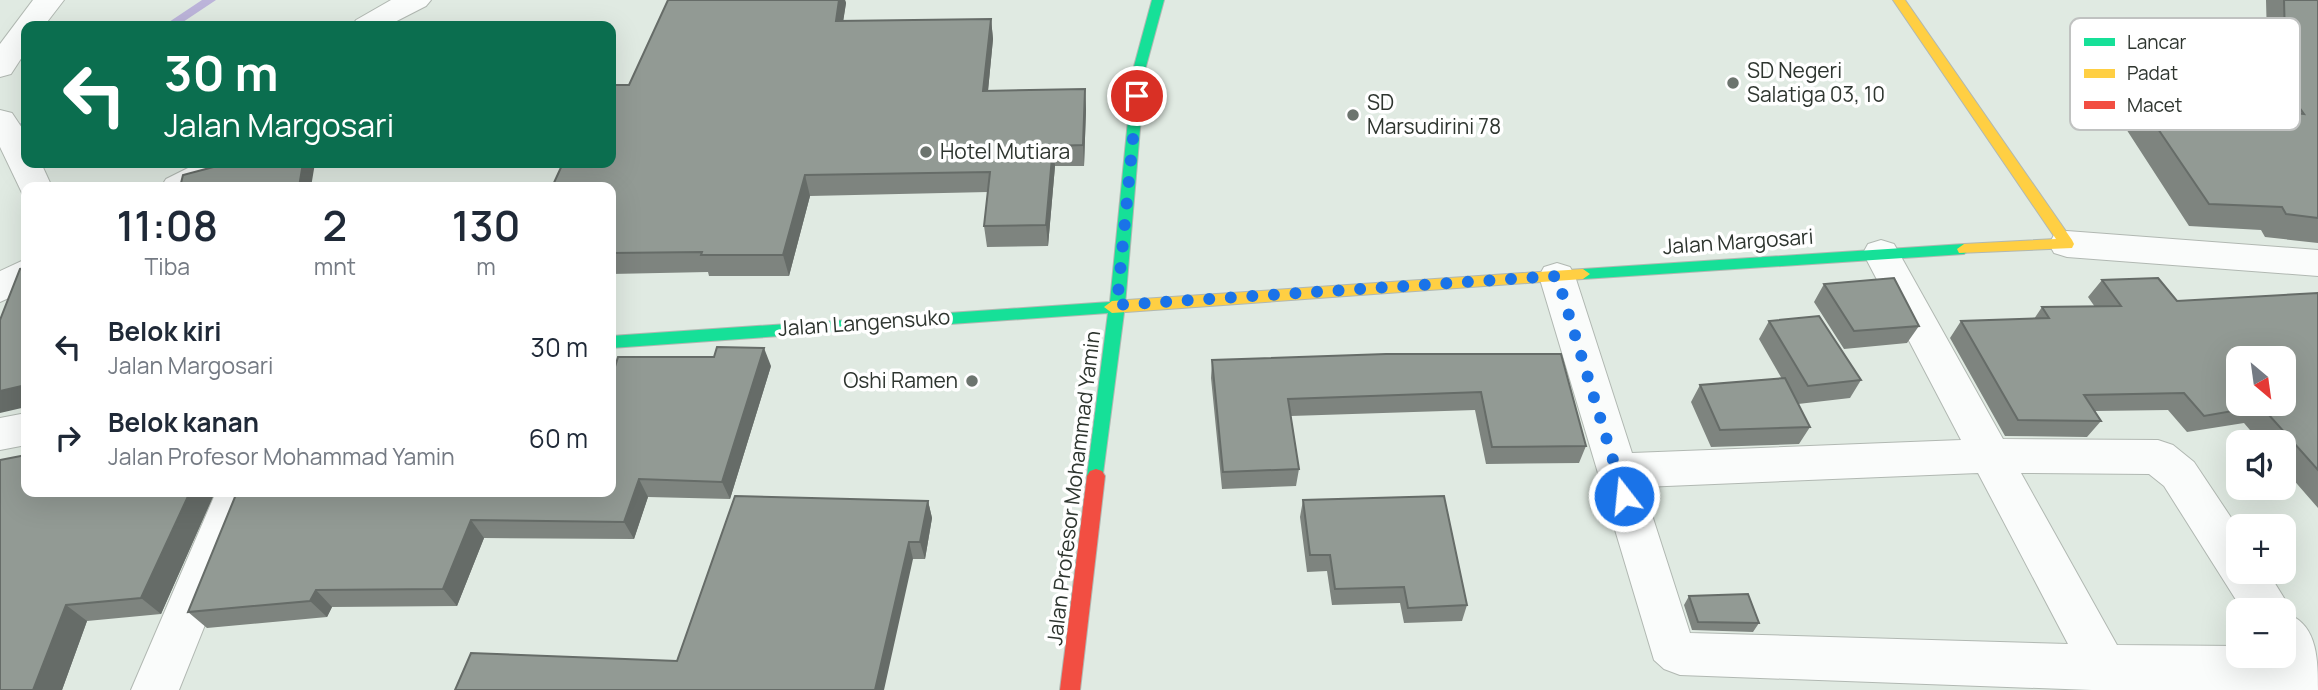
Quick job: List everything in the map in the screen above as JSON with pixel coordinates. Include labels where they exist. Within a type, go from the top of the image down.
[{"type":"street","points":[[32,21],[49,0]]},
{"type":"street","points":[[375,21],[416,0]]},
{"type":"street","name":"Jalan Profesor Mohammad Yamin","points":[[1070,690],[1117,305],[1139,70],[1158,0]]},
{"type":"street","points":[[1899,0],[2067,244],[2318,262]]},
{"type":"street","points":[[0,67],[21,36]]},
{"type":"street","points":[[7,130],[21,160]]},
{"type":"street","points":[[188,182],[215,168]]},
{"type":"street","name":"Jalan Margosari","points":[[1117,305],[1881,253],[2067,244]]},
{"type":"street","points":[[1881,253],[2111,678]]},
{"type":"street","points":[[0,289],[21,275]]},
{"type":"street","points":[[1557,276],[1670,645],[1680,654],[2111,678],[2302,662]]},
{"type":"street","name":"Jalan Langensuko","points":[[616,342],[1117,305]]},
{"type":"street","points":[[0,434],[21,430]]},
{"type":"street","points":[[1617,471],[1993,456],[2158,457],[2179,474],[2226,546]]},
{"type":"street","points":[[155,690],[235,497]]},
{"type":"building","points":[[668,0],[839,0],[836,21],[991,19],[983,91],[1085,89],[1083,145],[1053,146],[1046,225],[984,226],[990,172],[805,175],[783,255],[616,253],[616,182],[554,182],[561,168],[616,168],[616,85],[629,85]]},
{"type":"building","points":[[2284,0],[2318,0],[2318,218],[2286,214],[2282,207],[2209,204],[2159,130],[2300,130],[2300,114],[2304,114],[2300,108],[2300,18],[2284,18]]},
{"type":"building","points":[[209,168],[302,168],[300,182],[181,182],[183,175]]},
{"type":"building","points":[[20,269],[21,386],[0,391],[0,320]]},
{"type":"building","points":[[1894,278],[1919,326],[1854,331],[1824,284]]},
{"type":"building","points":[[2158,278],[2177,301],[2318,293],[2318,470],[2296,445],[2296,430],[2282,430],[2270,416],[2296,416],[2296,346],[2226,346],[2226,412],[2204,416],[2184,393],[2084,395],[2101,421],[2018,420],[1961,321],[2049,318],[2042,307],[2121,306],[2102,280]]},
{"type":"building","points":[[1819,316],[1861,380],[1808,386],[1769,321]]},
{"type":"building","points":[[717,347],[764,348],[722,482],[639,479],[624,522],[471,520],[443,589],[316,590],[310,601],[188,612],[235,497],[616,497],[618,357],[714,357]]},
{"type":"building","points":[[1386,354],[1561,354],[1586,446],[1492,447],[1481,392],[1288,399],[1299,469],[1223,472],[1212,360]]},
{"type":"building","points":[[1785,378],[1810,427],[1720,430],[1700,385]]},
{"type":"building","points":[[21,456],[21,497],[188,497],[141,598],[66,605],[33,690],[0,690],[0,460]]},
{"type":"building","points":[[735,496],[928,501],[920,542],[909,542],[875,690],[455,690],[471,653],[677,661]]},
{"type":"building","points":[[1444,496],[1467,605],[1408,608],[1404,587],[1335,589],[1330,555],[1310,555],[1303,500]]},
{"type":"building","points":[[1748,594],[1759,623],[1698,622],[1689,596]]},
{"type":"waterway","points":[[177,21],[210,0]]},
{"type":"waterway","points":[[0,136],[21,127]]},
{"type":"traffic: fast","points":[[1096,476],[1117,305],[1139,70],[1158,0]]},
{"type":"traffic: fast","points":[[1583,274],[1964,249]]},
{"type":"traffic: fast","points":[[616,342],[1112,307]]},
{"type":"traffic: slow","points":[[1899,0],[2067,244],[1964,249]]},
{"type":"traffic: slow","points":[[1112,307],[1583,274]]},
{"type":"traffic: jam","points":[[1070,690],[1096,476]]},
{"type":"place","name":"SD Negeri Salatiga 03, 10","points":[[1733,83]]},
{"type":"place","name":"SD Marsudirini 78","points":[[1353,115]]},
{"type":"place","name":"Hotel Mutiara","points":[[926,152]]},
{"type":"place","name":"Oshi Ramen","points":[[972,381]]},
{"type":"route","points":[[1137,96],[1117,305],[1557,276],[1624,496]]}]
